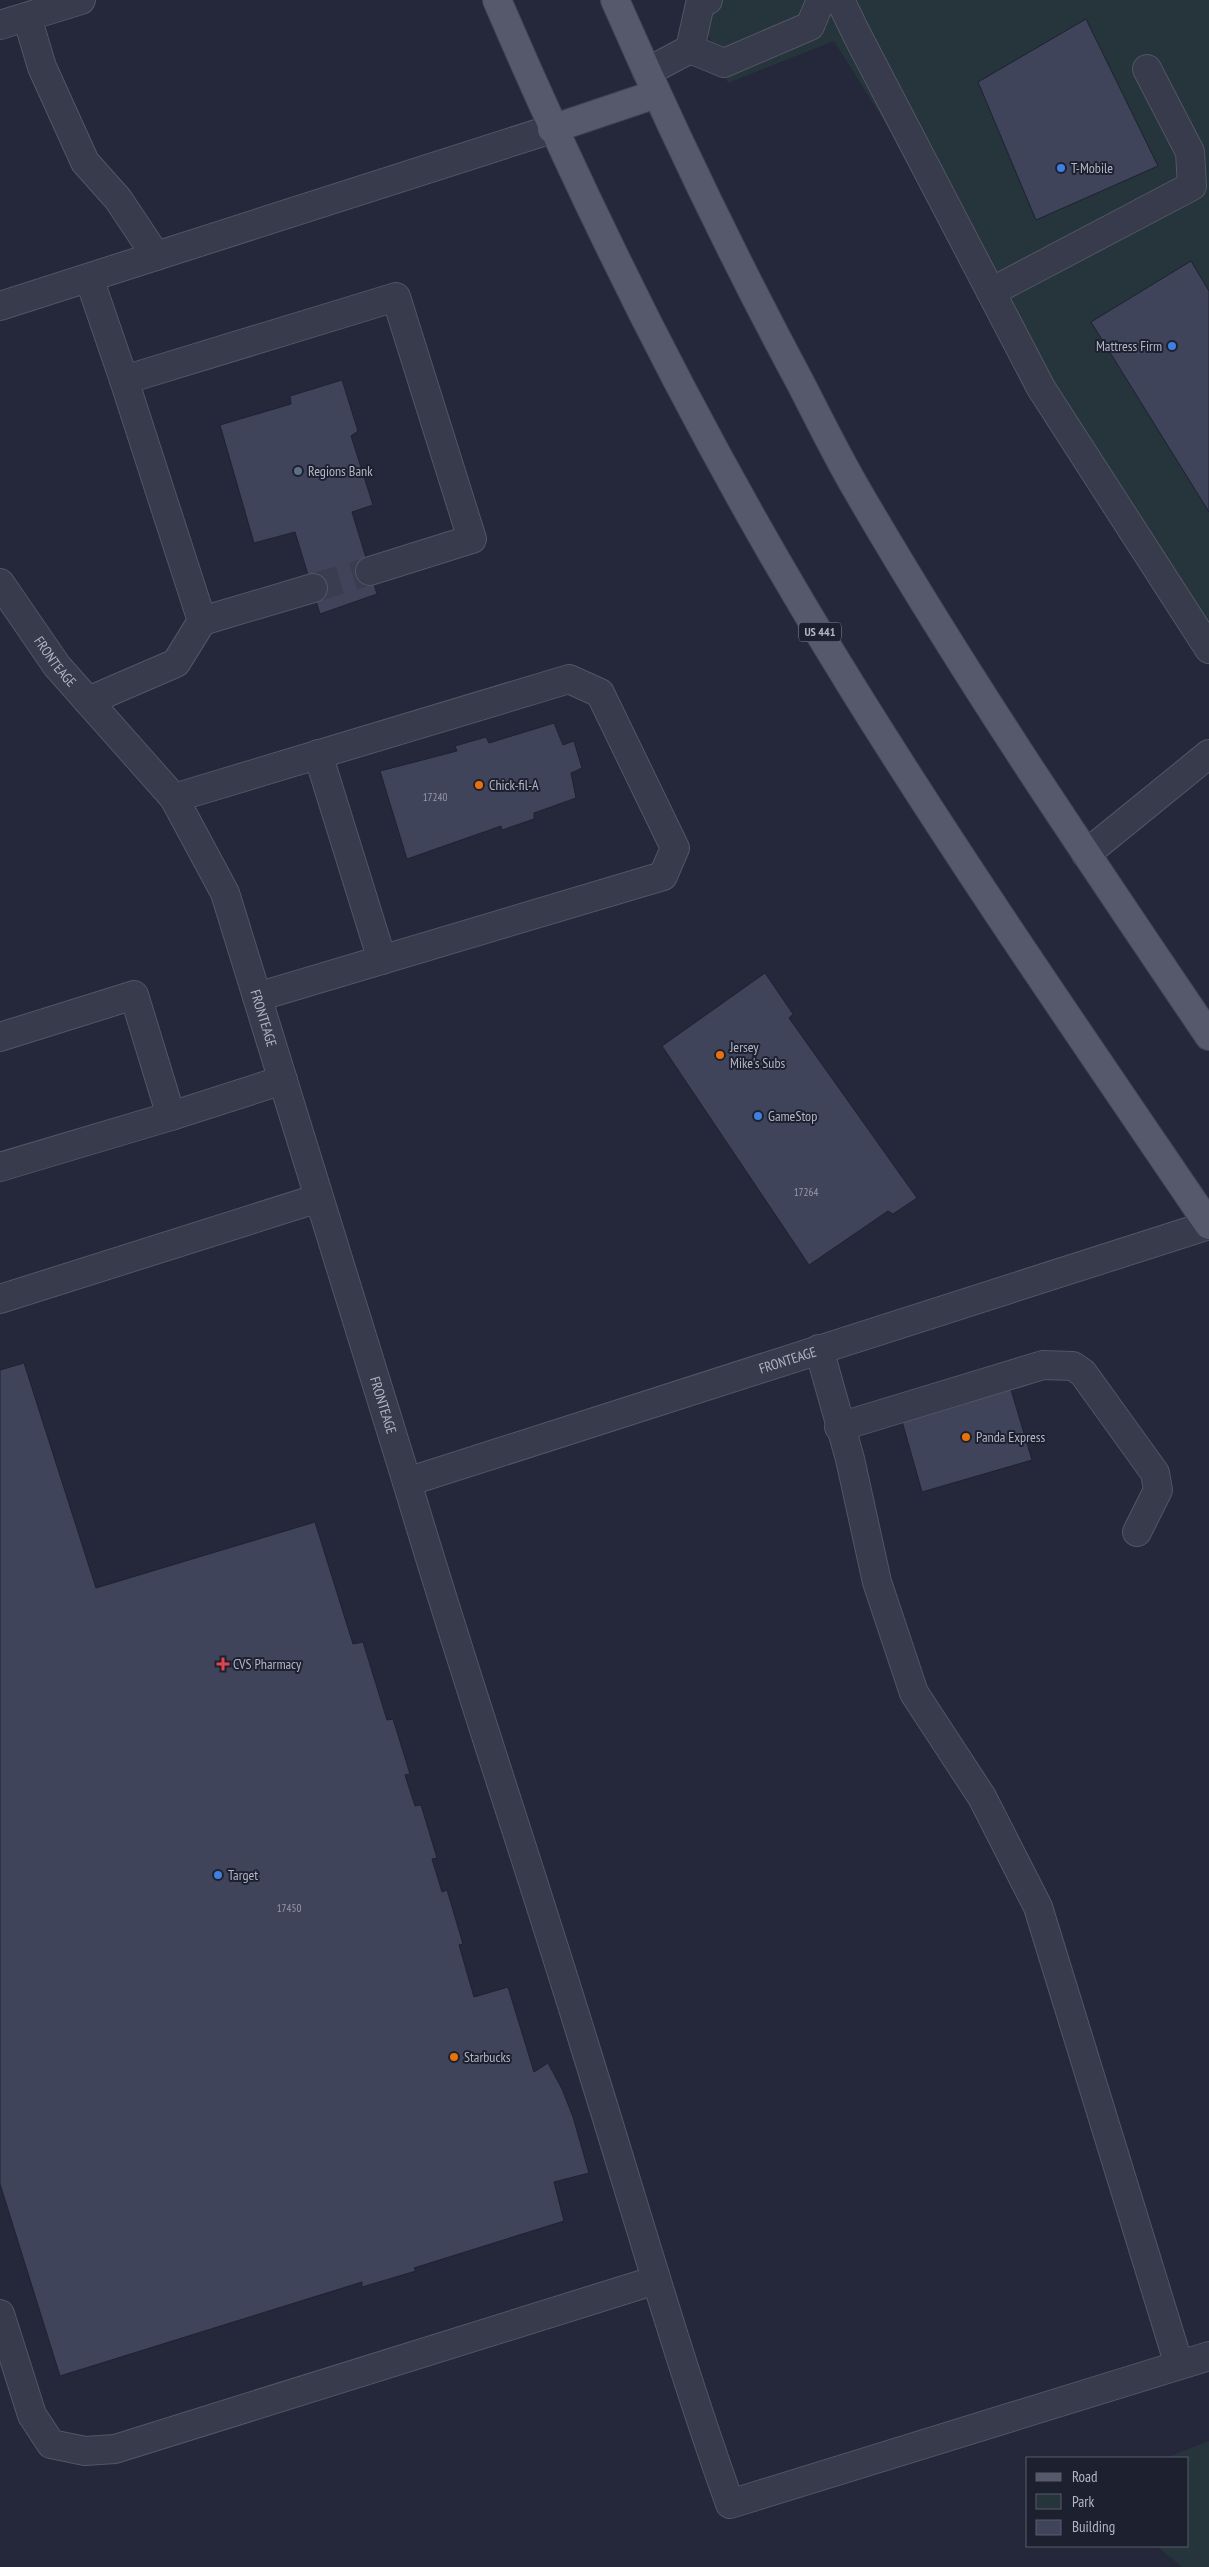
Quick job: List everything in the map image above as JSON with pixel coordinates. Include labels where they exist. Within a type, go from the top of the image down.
[{"type":"main road","name":"US 441","points":[[497,0],[552,130],[662,350],[759,527],[853,688],[978,882],[1209,1225]]},
{"type":"main road","points":[[615,0],[651,83],[760,309],[856,489],[949,643],[1086,854],[1209,1036]]},
{"type":"main road","points":[[552,130],[651,83]]},
{"type":"lane","points":[[0,25],[81,0]]},
{"type":"lane","points":[[651,83],[690,49],[700,4],[708,0]]},
{"type":"lane","points":[[690,49],[724,63],[810,26],[821,0]]},
{"type":"lane","points":[[840,0],[1041,388],[1207,640]]},
{"type":"lane","points":[[27,16],[42,67],[85,162],[118,199],[156,256]]},
{"type":"lane","points":[[991,292],[1192,186],[1190,152],[1147,69]]},
{"type":"lane","points":[[0,306],[552,130]]},
{"type":"lane","points":[[89,278],[202,621]]},
{"type":"lane","points":[[124,380],[396,297],[472,540],[370,571]]},
{"type":"lane","name":"FRONTEAGE","points":[[0,583],[57,666],[174,798],[225,894],[407,1482],[1209,1225]]},
{"type":"lane","points":[[88,701],[176,663],[202,621],[312,588]]},
{"type":"lane","points":[[174,798],[570,679],[600,693],[675,848],[662,876],[257,997]]},
{"type":"lane","points":[[318,754],[382,960]]},
{"type":"lane","points":[[1086,854],[1209,754]]},
{"type":"lane","points":[[0,1036],[134,995],[171,1116]]},
{"type":"lane","points":[[0,1167],[283,1080]]},
{"type":"lane","points":[[0,1299],[319,1198]]},
{"type":"lane","points":[[819,1349],[850,1459],[877,1582],[914,1693],[982,1797],[1038,1907],[1179,2365]]},
{"type":"lane","points":[[840,1426],[1043,1365],[1073,1366],[1083,1373],[1155,1472],[1158,1490],[1137,1532]]},
{"type":"lane","points":[[407,1482],[476,1707],[586,2048],[690,2393],[730,2504],[1209,2356]]},
{"type":"lane","points":[[0,2314],[32,2415],[51,2444],[85,2451],[115,2449],[656,2280]]},
{"type":"green space","points":[[694,0],[1209,0],[1209,638],[834,41],[728,83]]},
{"type":"green space","points":[[1209,2441],[1209,2567],[1182,2567],[1158,2547],[1189,2547],[1189,2457],[1168,2457]]},
{"type":"building","points":[[1086,19],[1158,166],[1036,220],[978,82]]},
{"type":"building","points":[[1191,261],[1209,291],[1209,512],[1091,322]]},
{"type":"building","name":"Regions Bank","points":[[342,380],[358,431],[351,436],[373,505],[352,512],[377,594],[320,614],[295,532],[254,543],[220,425],[291,404],[290,396]]},
{"type":"building","name":"Chick-fil-A","points":[[554,723],[563,745],[574,741],[582,768],[571,773],[576,798],[534,813],[534,819],[502,830],[501,826],[407,859],[380,771],[457,751],[455,746],[486,737],[489,743]]},
{"type":"building","points":[[765,973],[793,1014],[789,1018],[917,1198],[893,1214],[888,1211],[809,1265],[662,1046]]},
{"type":"building","name":"Target","points":[[24,1363],[96,1588],[315,1522],[353,1644],[363,1642],[387,1720],[393,1719],[410,1774],[405,1775],[415,1806],[421,1805],[437,1858],[432,1859],[442,1892],[447,1890],[463,1944],[459,1945],[474,1997],[508,1987],[534,2072],[548,2063],[562,2089],[573,2117],[589,2173],[554,2182],[564,2221],[414,2268],[416,2271],[362,2287],[362,2282],[60,2376],[0,2184],[0,1370]]},
{"type":"building","name":"Panda Express","points":[[1009,1383],[1032,1460],[922,1492],[900,1414]]},
{"type":"tunnel","points":[[313,588],[370,571]]},
{"type":"place","name":"T-Mobile","points":[[1061,168]]},
{"type":"place","name":"Mattress Firm","points":[[1172,346]]},
{"type":"place","name":"Regions Bank","points":[[298,471]]},
{"type":"place","name":"Chick-fil-A","points":[[479,785]]},
{"type":"place","name":"Jersey Mike's Subs","points":[[720,1055]]},
{"type":"place","name":"GameStop","points":[[758,1116]]},
{"type":"place","name":"Panda Express","points":[[966,1437]]},
{"type":"place","name":"CVS Pharmacy","points":[[223,1664]]},
{"type":"place","name":"Target","points":[[218,1875]]},
{"type":"place","name":"Starbucks","points":[[454,2057]]}]
